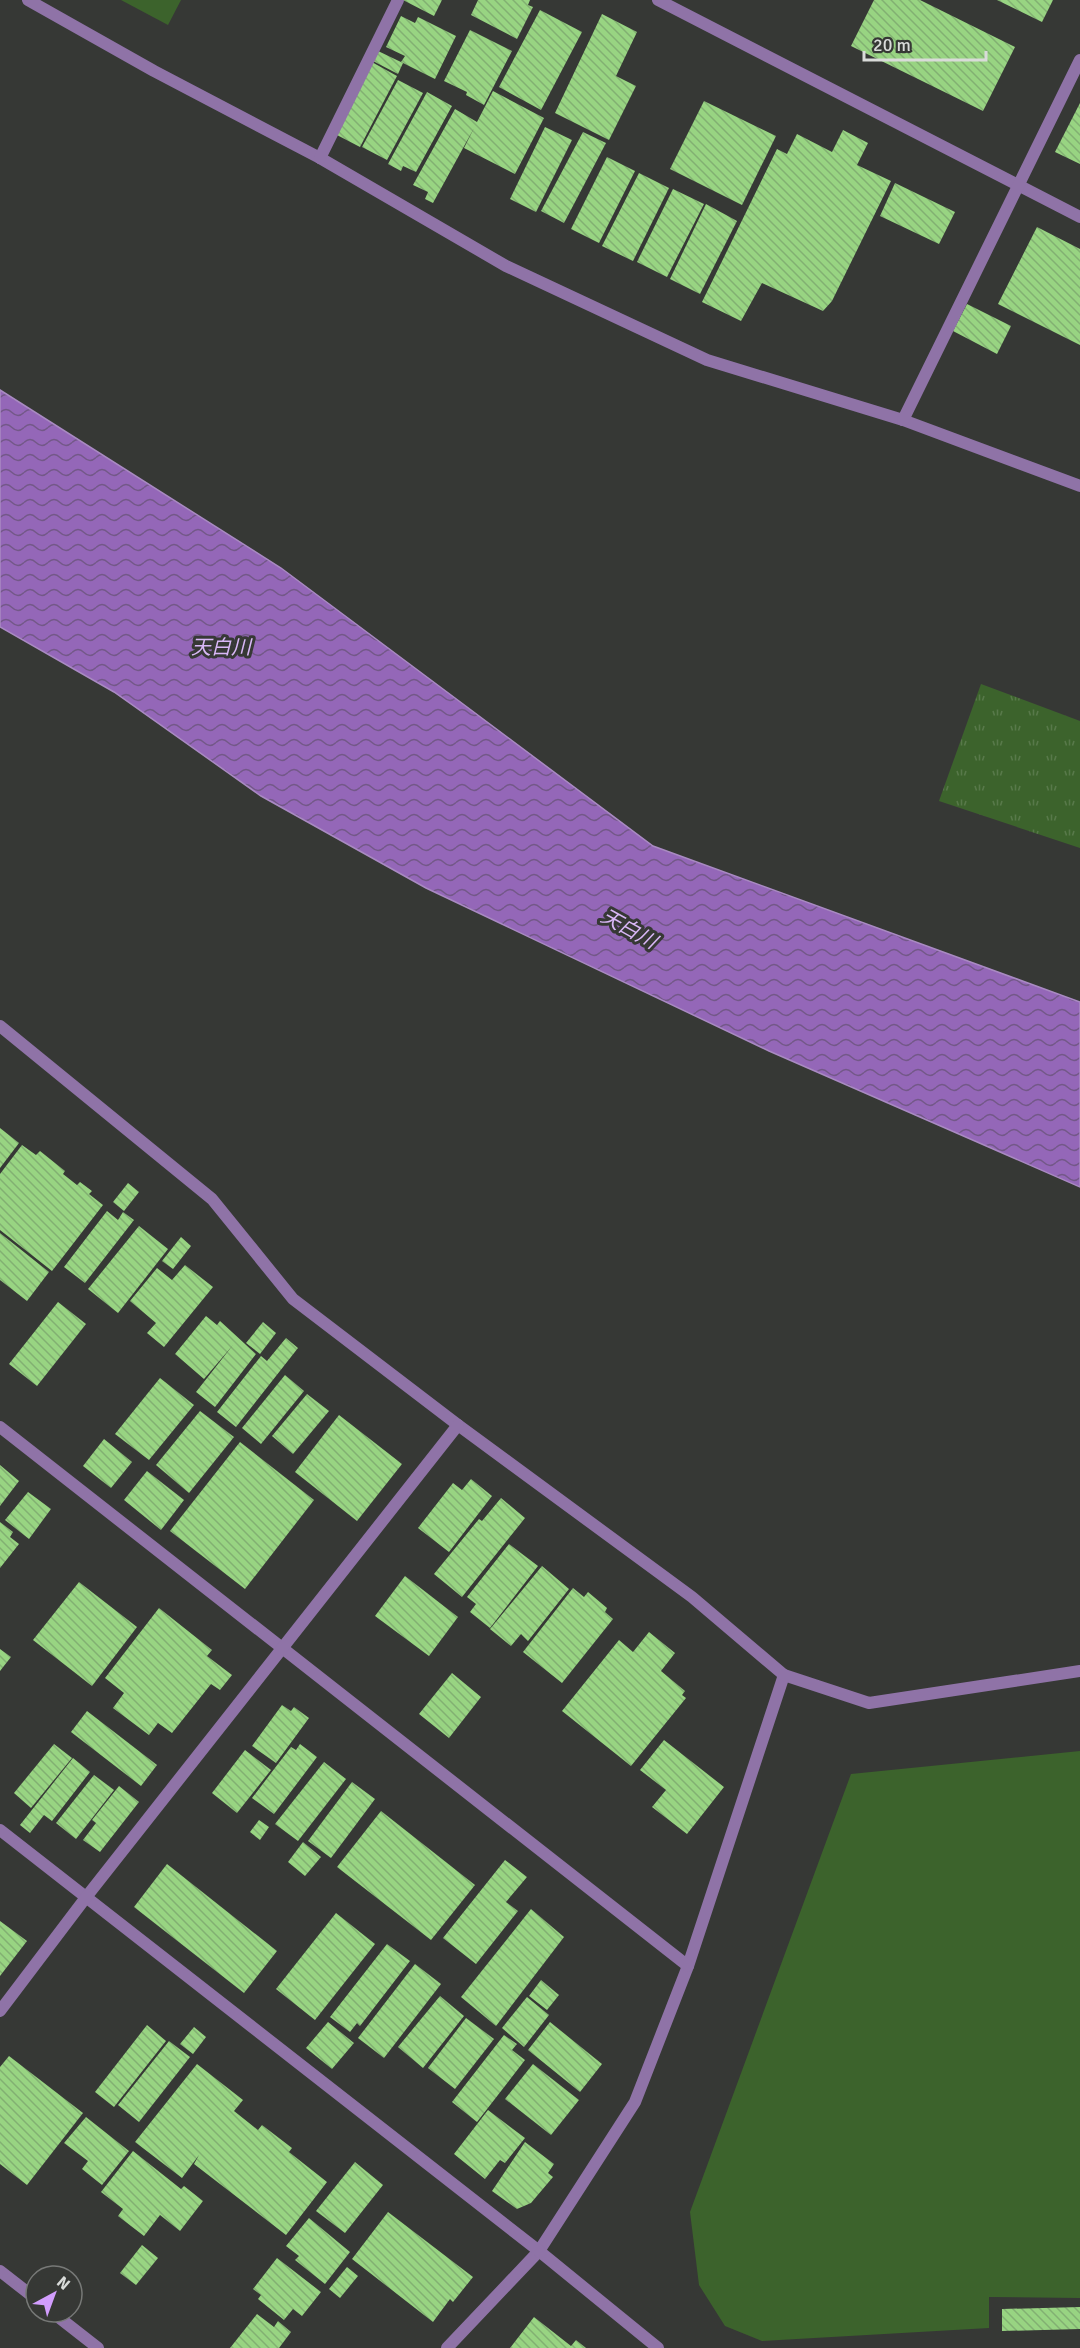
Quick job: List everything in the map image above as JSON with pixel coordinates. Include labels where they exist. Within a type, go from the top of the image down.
[{"type":"street","points":[[28,0],[154,71],[320,158],[506,266],[708,360],[903,420],[1080,486]]},
{"type":"street","points":[[320,158],[398,0]]},
{"type":"street","points":[[658,0],[1080,217]]},
{"type":"street","points":[[903,420],[1080,60]]},
{"type":"street","points":[[0,1026],[212,1199],[293,1299],[692,1597],[783,1675],[869,1702],[1080,1671]]},
{"type":"street","points":[[0,2011],[87,1896],[459,1425]]},
{"type":"street","points":[[0,1427],[688,1966]]},
{"type":"street","points":[[447,2348],[539,2251],[635,2102],[688,1966],[783,1675]]},
{"type":"street","points":[[0,1830],[539,2251],[658,2348]]},
{"type":"street","points":[[0,2271],[24,2290]]},
{"type":"street","points":[[67,2324],[98,2348]]},
{"type":"green space","points":[[121,0],[181,0],[168,25]]},
{"type":"green space","points":[[981,684],[1080,721],[1080,848],[939,801]]},
{"type":"green space","points":[[1080,1751],[1080,2298],[989,2297],[989,2328],[762,2341],[725,2326],[699,2285],[690,2212],[851,1774]]},
{"type":"water","name":"天白川","points":[[0,390],[281,568],[653,846],[1080,1002],[1080,1187],[769,1051],[426,888],[261,796],[114,692],[0,627]]},
{"type":"building","points":[[403,0],[442,0],[434,16]]},
{"type":"building","points":[[478,0],[530,0],[528,5],[533,7],[517,39],[471,15]]},
{"type":"building","points":[[874,0],[920,0],[1015,47],[983,111],[851,46]]},
{"type":"building","points":[[997,0],[1053,0],[1042,22]]},
{"type":"building","points":[[540,10],[582,32],[541,110],[499,87]]},
{"type":"building","points":[[602,14],[637,32],[616,76],[636,86],[609,140],[555,113]]},
{"type":"building","points":[[401,16],[415,23],[418,17],[456,36],[435,79],[401,62],[405,56],[386,47]]},
{"type":"building","points":[[470,30],[512,51],[484,105],[466,95],[467,92],[444,81]]},
{"type":"building","points":[[376,50],[403,63],[398,74],[371,60]]},
{"type":"building","points":[[370,61],[397,76],[360,147],[335,134]]},
{"type":"building","points":[[398,80],[423,93],[387,160],[362,147]]},
{"type":"building","points":[[493,91],[544,118],[515,174],[464,148],[474,128],[433,203],[425,199],[428,192],[413,185],[455,109],[477,122]]},
{"type":"building","points":[[427,92],[452,106],[416,172],[403,166],[401,171],[388,164]]},
{"type":"building","points":[[704,101],[776,136],[742,205],[670,169]]},
{"type":"building","points":[[1080,103],[1080,164],[1055,152]]},
{"type":"building","points":[[545,127],[572,140],[536,212],[510,199]]},
{"type":"building","points":[[843,130],[868,143],[857,165],[891,181],[832,301],[823,311],[762,283],[741,321],[702,302],[777,149],[787,154],[797,134],[832,152]]},
{"type":"building","points":[[583,132],[606,143],[564,223],[541,211]]},
{"type":"building","points":[[607,157],[635,171],[599,243],[571,229]]},
{"type":"building","points":[[639,173],[669,188],[633,261],[602,246]]},
{"type":"building","points":[[895,183],[955,212],[939,244],[880,216]]},
{"type":"building","points":[[673,189],[704,204],[667,277],[637,262]]},
{"type":"building","points":[[706,204],[737,221],[700,294],[670,279]]},
{"type":"building","points":[[1037,227],[1080,249],[1080,345],[998,304]]},
{"type":"building","points":[[967,304],[1011,326],[997,354],[953,331]]},
{"type":"building","points":[[0,1128],[19,1143],[0,1168]]},
{"type":"building","points":[[22,1145],[36,1155],[40,1151],[65,1171],[63,1174],[77,1185],[80,1182],[92,1191],[89,1194],[103,1205],[52,1271],[0,1230],[0,1174]]},
{"type":"building","points":[[128,1183],[139,1192],[124,1211],[113,1202]]},
{"type":"building","points":[[107,1211],[118,1220],[123,1212],[134,1220],[85,1283],[64,1267]]},
{"type":"building","points":[[139,1226],[168,1249],[118,1313],[88,1289]]},
{"type":"building","points":[[0,1233],[49,1272],[27,1301],[0,1280]]},
{"type":"building","points":[[181,1237],[191,1246],[173,1269],[162,1261]]},
{"type":"building","points":[[185,1265],[213,1287],[164,1347],[147,1333],[156,1323],[130,1301],[157,1268],[172,1280]]},
{"type":"building","points":[[58,1302],[86,1324],[37,1386],[9,1364]]},
{"type":"building","points":[[206,1316],[217,1325],[220,1321],[256,1354],[215,1407],[196,1392],[233,1345],[204,1379],[175,1354]]},
{"type":"building","points":[[263,1322],[276,1333],[260,1354],[246,1343]]},
{"type":"building","points":[[286,1338],[298,1348],[236,1427],[217,1412],[261,1356],[267,1361]]},
{"type":"building","points":[[285,1375],[304,1391],[261,1444],[242,1428]]},
{"type":"building","points":[[160,1378],[194,1405],[149,1460],[115,1434]]},
{"type":"building","points":[[307,1394],[329,1411],[293,1454],[272,1436]]},
{"type":"building","points":[[200,1411],[234,1437],[189,1493],[156,1465]]},
{"type":"building","points":[[339,1415],[402,1464],[357,1521],[295,1472]]},
{"type":"building","points":[[104,1439],[132,1462],[111,1488],[83,1466]]},
{"type":"building","points":[[240,1442],[314,1500],[245,1589],[170,1531]]},
{"type":"building","points":[[0,1465],[19,1481],[0,1506]]},
{"type":"building","points":[[147,1471],[184,1500],[161,1530],[124,1500]]},
{"type":"building","points":[[471,1479],[492,1496],[449,1552],[418,1528],[453,1483],[462,1490]]},
{"type":"building","points":[[28,1492],[51,1509],[29,1539],[5,1520]]},
{"type":"building","points":[[501,1498],[525,1518],[462,1597],[434,1574],[479,1519],[482,1521]]},
{"type":"building","points":[[0,1522],[13,1532],[10,1537],[19,1544],[0,1568]]},
{"type":"building","points":[[509,1544],[538,1566],[490,1628],[470,1612],[476,1604],[467,1597]]},
{"type":"building","points":[[542,1566],[569,1589],[528,1641],[521,1634],[511,1646],[490,1629]]},
{"type":"building","points":[[405,1576],[458,1617],[429,1656],[375,1616]]},
{"type":"building","points":[[79,1582],[137,1627],[92,1686],[33,1640]]},
{"type":"building","points":[[573,1588],[584,1597],[588,1592],[607,1608],[605,1612],[613,1619],[562,1683],[523,1652]]},
{"type":"building","points":[[159,1608],[212,1650],[207,1656],[232,1675],[220,1690],[211,1684],[172,1733],[158,1723],[149,1735],[113,1708],[124,1693],[105,1678]]},
{"type":"building","points":[[649,1632],[675,1653],[661,1671],[685,1691],[682,1695],[686,1698],[631,1766],[562,1711],[619,1640],[633,1652]]},
{"type":"building","points":[[0,1649],[11,1657],[0,1671]]},
{"type":"building","points":[[452,1673],[481,1697],[449,1738],[419,1714]]},
{"type":"building","points":[[282,1705],[291,1711],[294,1707],[309,1718],[276,1763],[252,1746]]},
{"type":"building","points":[[87,1711],[157,1765],[141,1786],[71,1732]]},
{"type":"building","points":[[664,1740],[724,1787],[687,1834],[652,1807],[666,1790],[640,1770]]},
{"type":"building","points":[[54,1744],[72,1758],[31,1808],[14,1793]]},
{"type":"building","points":[[300,1744],[317,1757],[274,1814],[252,1798],[291,1747],[296,1750]]},
{"type":"building","points":[[245,1750],[271,1770],[237,1813],[212,1793]]},
{"type":"building","points":[[73,1758],[90,1772],[52,1821],[44,1815],[30,1833],[20,1825]]},
{"type":"building","points":[[324,1762],[346,1779],[298,1841],[275,1824]]},
{"type":"building","points":[[94,1775],[114,1790],[76,1839],[56,1823]]},
{"type":"building","points":[[352,1782],[375,1799],[331,1858],[308,1841]]},
{"type":"building","points":[[119,1786],[139,1802],[100,1852],[83,1840],[96,1823],[92,1820]]},
{"type":"building","points":[[381,1811],[475,1885],[431,1940],[337,1867]]},
{"type":"building","points":[[259,1820],[269,1827],[260,1840],[250,1832]]},
{"type":"building","points":[[303,1842],[321,1857],[305,1876],[288,1862]]},
{"type":"building","points":[[505,1860],[527,1877],[506,1902],[518,1911],[476,1964],[443,1938]]},
{"type":"building","points":[[167,1864],[277,1951],[244,1993],[134,1907]]},
{"type":"building","points":[[531,1909],[564,1937],[496,2026],[461,1997]]},
{"type":"building","points":[[336,1913],[375,1944],[315,2020],[276,1989]]},
{"type":"building","points":[[0,1921],[27,1941],[0,1976]]},
{"type":"building","points":[[387,1944],[410,1961],[360,2026],[357,2023],[350,2032],[330,2017]]},
{"type":"building","points":[[415,1964],[441,1984],[384,2058],[358,2038]]},
{"type":"building","points":[[541,1980],[559,1995],[547,2010],[529,1996]]},
{"type":"building","points":[[440,1996],[464,2016],[423,2068],[398,2047]]},
{"type":"building","points":[[527,1997],[549,2015],[524,2047],[502,2028]]},
{"type":"building","points":[[466,2018],[494,2039],[455,2089],[428,2068]]},
{"type":"building","points":[[328,2022],[354,2043],[332,2069],[306,2048]]},
{"type":"building","points":[[550,2022],[602,2064],[580,2092],[528,2050]]},
{"type":"building","points":[[147,2025],[166,2041],[114,2107],[95,2092]]},
{"type":"building","points":[[194,2027],[206,2037],[193,2054],[180,2044]]},
{"type":"building","points":[[504,2035],[517,2044],[512,2050],[525,2060],[477,2122],[452,2102]]},
{"type":"building","points":[[169,2041],[190,2057],[139,2122],[118,2105]]},
{"type":"building","points":[[9,2056],[83,2113],[27,2185],[0,2164],[0,2067]]},
{"type":"building","points":[[197,2064],[243,2100],[234,2111],[258,2130],[262,2125],[292,2148],[289,2152],[327,2182],[286,2235],[194,2164],[199,2155],[182,2178],[135,2142]]},
{"type":"building","points":[[533,2064],[579,2100],[551,2135],[505,2099]]},
{"type":"building","points":[[488,2110],[525,2138],[505,2163],[500,2160],[485,2179],[454,2154]]},
{"type":"building","points":[[86,2117],[129,2151],[102,2185],[82,2169],[88,2161],[64,2143]]},
{"type":"building","points":[[525,2142],[554,2164],[548,2173],[553,2177],[531,2203],[517,2209],[492,2191]]},
{"type":"building","points":[[133,2151],[181,2189],[184,2186],[203,2201],[180,2231],[160,2215],[144,2236],[118,2216],[123,2209],[101,2192]]},
{"type":"building","points":[[355,2162],[383,2185],[345,2233],[316,2211]]},
{"type":"building","points":[[388,2212],[473,2277],[453,2302],[450,2299],[433,2322],[352,2259]]},
{"type":"building","points":[[309,2218],[350,2252],[325,2284],[295,2260],[299,2256],[286,2246]]},
{"type":"building","points":[[142,2245],[158,2258],[136,2285],[120,2273]]},
{"type":"building","points":[[277,2258],[321,2292],[302,2316],[293,2309],[284,2320],[258,2299],[261,2295],[253,2289]]},
{"type":"building","points":[[347,2267],[358,2276],[340,2298],[329,2289]]},
{"type":"building","points":[[1080,2307],[1080,2329],[1002,2331],[1002,2309]]},
{"type":"building","points":[[257,2314],[274,2327],[278,2321],[291,2332],[279,2348],[230,2348]]},
{"type":"building","points":[[534,2317],[571,2346],[576,2340],[586,2348],[510,2348]]}]
